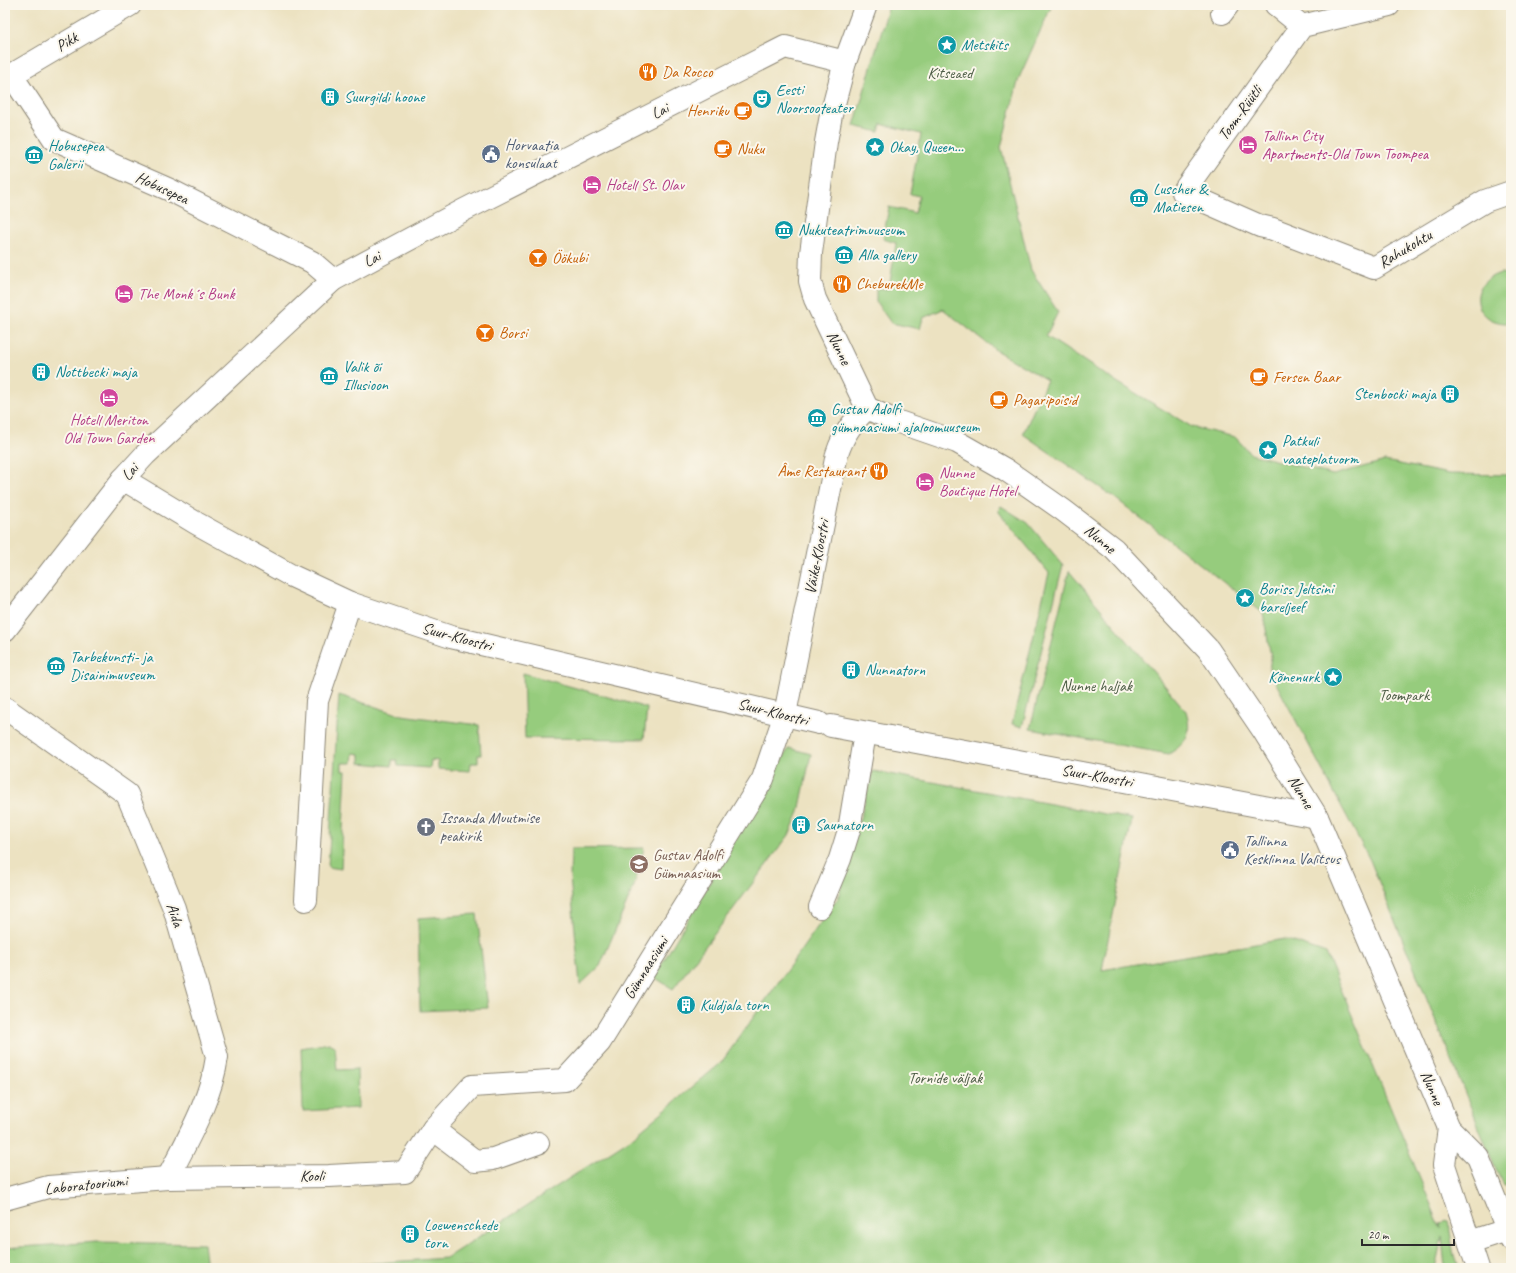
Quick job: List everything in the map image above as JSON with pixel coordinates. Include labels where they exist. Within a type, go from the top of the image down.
[{"type":"street","name":"Pikk","points":[[8,77],[130,5]]},
{"type":"street","name":"Nunne","points":[[866,5],[845,62],[831,115],[811,252],[810,281],[815,299],[868,408],[893,420],[958,442],[1012,475],[1063,510],[1114,549],[1208,650],[1263,730],[1317,817],[1449,1128],[1478,1157],[1509,1234]]},
{"type":"street","points":[[1276,5],[1302,26],[1389,5]]},
{"type":"street","name":"Toom-Rüütli","points":[[1273,229],[1260,226],[1183,192],[1302,26]]},
{"type":"street","name":"Lai","points":[[5,630],[123,479],[145,455],[333,280],[459,212],[785,47],[845,62]]},
{"type":"street","name":"Hobusepea","points":[[8,77],[54,140],[170,190],[312,262],[333,280]]},
{"type":"street","name":"Rahukohtu","points":[[1273,229],[1374,268],[1485,201],[1511,192]]},
{"type":"street","name":"Väike-Kloostri","points":[[785,714],[837,454],[850,426],[868,408]]},
{"type":"street","name":"Suur-Kloostri","points":[[123,479],[196,523],[292,576],[350,603],[451,637],[785,714],[825,725],[1317,817]]},
{"type":"street","points":[[306,900],[317,701],[350,603]]},
{"type":"street","name":"Aida","points":[[5,708],[127,794],[174,908],[216,1057],[214,1074],[209,1093],[168,1178]]},
{"type":"street","name":"Gümnaasiumi","points":[[433,1129],[472,1086],[564,1080],[600,1042],[763,779],[785,714]]},
{"type":"street","points":[[820,907],[840,859],[849,830],[865,733]]},
{"type":"street","points":[[1449,1128],[1444,1165],[1478,1268]]},
{"type":"street","points":[[433,1129],[475,1161],[493,1159],[538,1144]]},
{"type":"street","name":"Kooli","points":[[168,1178],[329,1176],[405,1172],[433,1129]]},
{"type":"street","name":"Laboratooriumi","points":[[5,1199],[48,1187],[168,1178]]},
{"type":"street","points":[[1470,1242],[1509,1234]]},
{"type":"green space","points":[[889,5],[1052,5],[1019,78],[1001,147],[1031,270],[1058,312],[1046,336],[1107,376],[1192,427],[1235,437],[1251,454],[1333,475],[1385,461],[1449,474],[1511,475],[1511,1185],[1503,1186],[1370,860],[1269,670],[1271,657],[1263,613],[1115,498],[1023,434],[1047,380],[997,351],[943,309],[923,318],[920,329],[891,323],[876,302],[876,288],[889,289],[896,243],[883,239],[889,207],[915,213],[919,196],[910,194],[921,134],[881,124],[879,132],[854,126]]},
{"type":"green space","points":[[1501,273],[1511,275],[1510,323],[1498,322],[1488,317],[1481,311],[1478,302],[1478,294],[1482,285],[1490,278]]},
{"type":"green space","points":[[1001,506],[1028,523],[1063,565],[1022,727],[1012,724],[1049,573],[998,511]]},
{"type":"green space","name":"Nunne haljak","points":[[1069,571],[1186,711],[1189,725],[1187,736],[1181,745],[1169,754],[1030,729]]},
{"type":"green space","points":[[523,673],[647,708],[644,739],[525,738]]},
{"type":"green space","points":[[339,695],[401,715],[479,725],[481,755],[478,755],[478,763],[471,763],[470,771],[438,769],[438,761],[431,760],[430,768],[398,766],[397,760],[392,760],[392,766],[360,763],[360,754],[353,753],[352,763],[342,763],[342,771],[346,771],[341,869],[328,867]]},
{"type":"green space","points":[[789,748],[811,754],[799,812],[789,835],[673,989],[654,977]]},
{"type":"green space","name":"Tornide väljak","points":[[873,771],[1132,819],[1102,970],[1285,939],[1326,953],[1441,1229],[1440,1223],[1448,1221],[1454,1256],[1458,1268],[1445,1268],[1442,1237],[1435,1268],[304,1268],[446,1258],[630,1139],[721,1063],[838,898]]},
{"type":"green space","points":[[644,848],[634,886],[600,966],[580,985],[570,877],[571,849]]},
{"type":"green space","points":[[477,914],[488,1008],[420,1011],[418,918]]},
{"type":"green space","points":[[329,1043],[335,1046],[337,1070],[357,1069],[358,1108],[303,1111],[301,1048]]},
{"type":"green space","points":[[97,1242],[204,1244],[207,1268],[5,1268],[5,1248]]},
{"type":"place","name":"Metskits","points":[[947,45]]},
{"type":"place","name":"Da Rocco","points":[[648,72]]},
{"type":"place","name":"Suurgildi hoone","points":[[330,97]]},
{"type":"place","name":"Eesti Noorsooteater","points":[[762,99]]},
{"type":"place","name":"Henriku","points":[[743,111]]},
{"type":"place","name":"Tallinn City Apartments-Old Town Toompea","points":[[1248,145]]},
{"type":"place","name":"Okay, Queen...","points":[[875,147]]},
{"type":"place","name":"Nuku","points":[[723,149]]},
{"type":"place","name":"Horvaatia konsulaat","points":[[491,154]]},
{"type":"place","name":"Hobusepea Galerii","points":[[34,155]]},
{"type":"place","name":"Hotell St. Olav","points":[[592,185]]},
{"type":"place","name":"Luscher & Matiesen","points":[[1139,198]]},
{"type":"place","name":"Nukuteatrimuuseum","points":[[784,230]]},
{"type":"place","name":"Alla gallery","points":[[844,255]]},
{"type":"place","name":"Öökubi","points":[[538,258]]},
{"type":"place","name":"CheburekMe","points":[[842,284]]},
{"type":"place","name":"The Monk´s Bunk","points":[[124,294]]},
{"type":"place","name":"Borsi","points":[[485,333]]},
{"type":"place","name":"Nottbecki maja","points":[[41,372]]},
{"type":"place","name":"Valik õi Illusioon","points":[[329,376]]},
{"type":"place","name":"Fersen Baar","points":[[1259,377]]},
{"type":"place","name":"Stenbocki maja","points":[[1450,394]]},
{"type":"place","name":"Hotell Meriton Old Town Garden","points":[[109,398]]},
{"type":"place","name":"Pagaripoisid","points":[[999,400]]},
{"type":"place","name":"Gustav Adolfi gümnaasiumi ajaloomuuseum","points":[[817,418]]},
{"type":"place","name":"Patkuli vaateplatvorm","points":[[1268,450]]},
{"type":"place","name":"Âme Restaurant","points":[[879,471]]},
{"type":"place","name":"Nunne Boutique Hotel","points":[[925,482]]},
{"type":"place","name":"Boriss Jeltsini bareljeef","points":[[1245,598]]},
{"type":"place","name":"Tarbekunsti- ja Disainimuuseum","points":[[56,666]]},
{"type":"place","name":"Nunnatorn","points":[[851,670]]},
{"type":"place","name":"Kõnenurk","points":[[1333,677]]},
{"type":"place","name":"Saunatorn","points":[[801,825]]},
{"type":"place","name":"Issanda Muutmise peakirik","points":[[426,827]]},
{"type":"place","name":"Tallinna Kesklinna Valitsus","points":[[1230,850]]},
{"type":"place","name":"Gustav Adolfi Gümnaasium","points":[[639,864]]},
{"type":"place","name":"Kuldjala torn","points":[[686,1005]]},
{"type":"place","name":"Loewenschede torn","points":[[410,1234]]},
{"type":"park label","name":"Kitseaed","points":[[950,73]]},
{"type":"park label","name":"Toompark","points":[[1404,695]]}]
